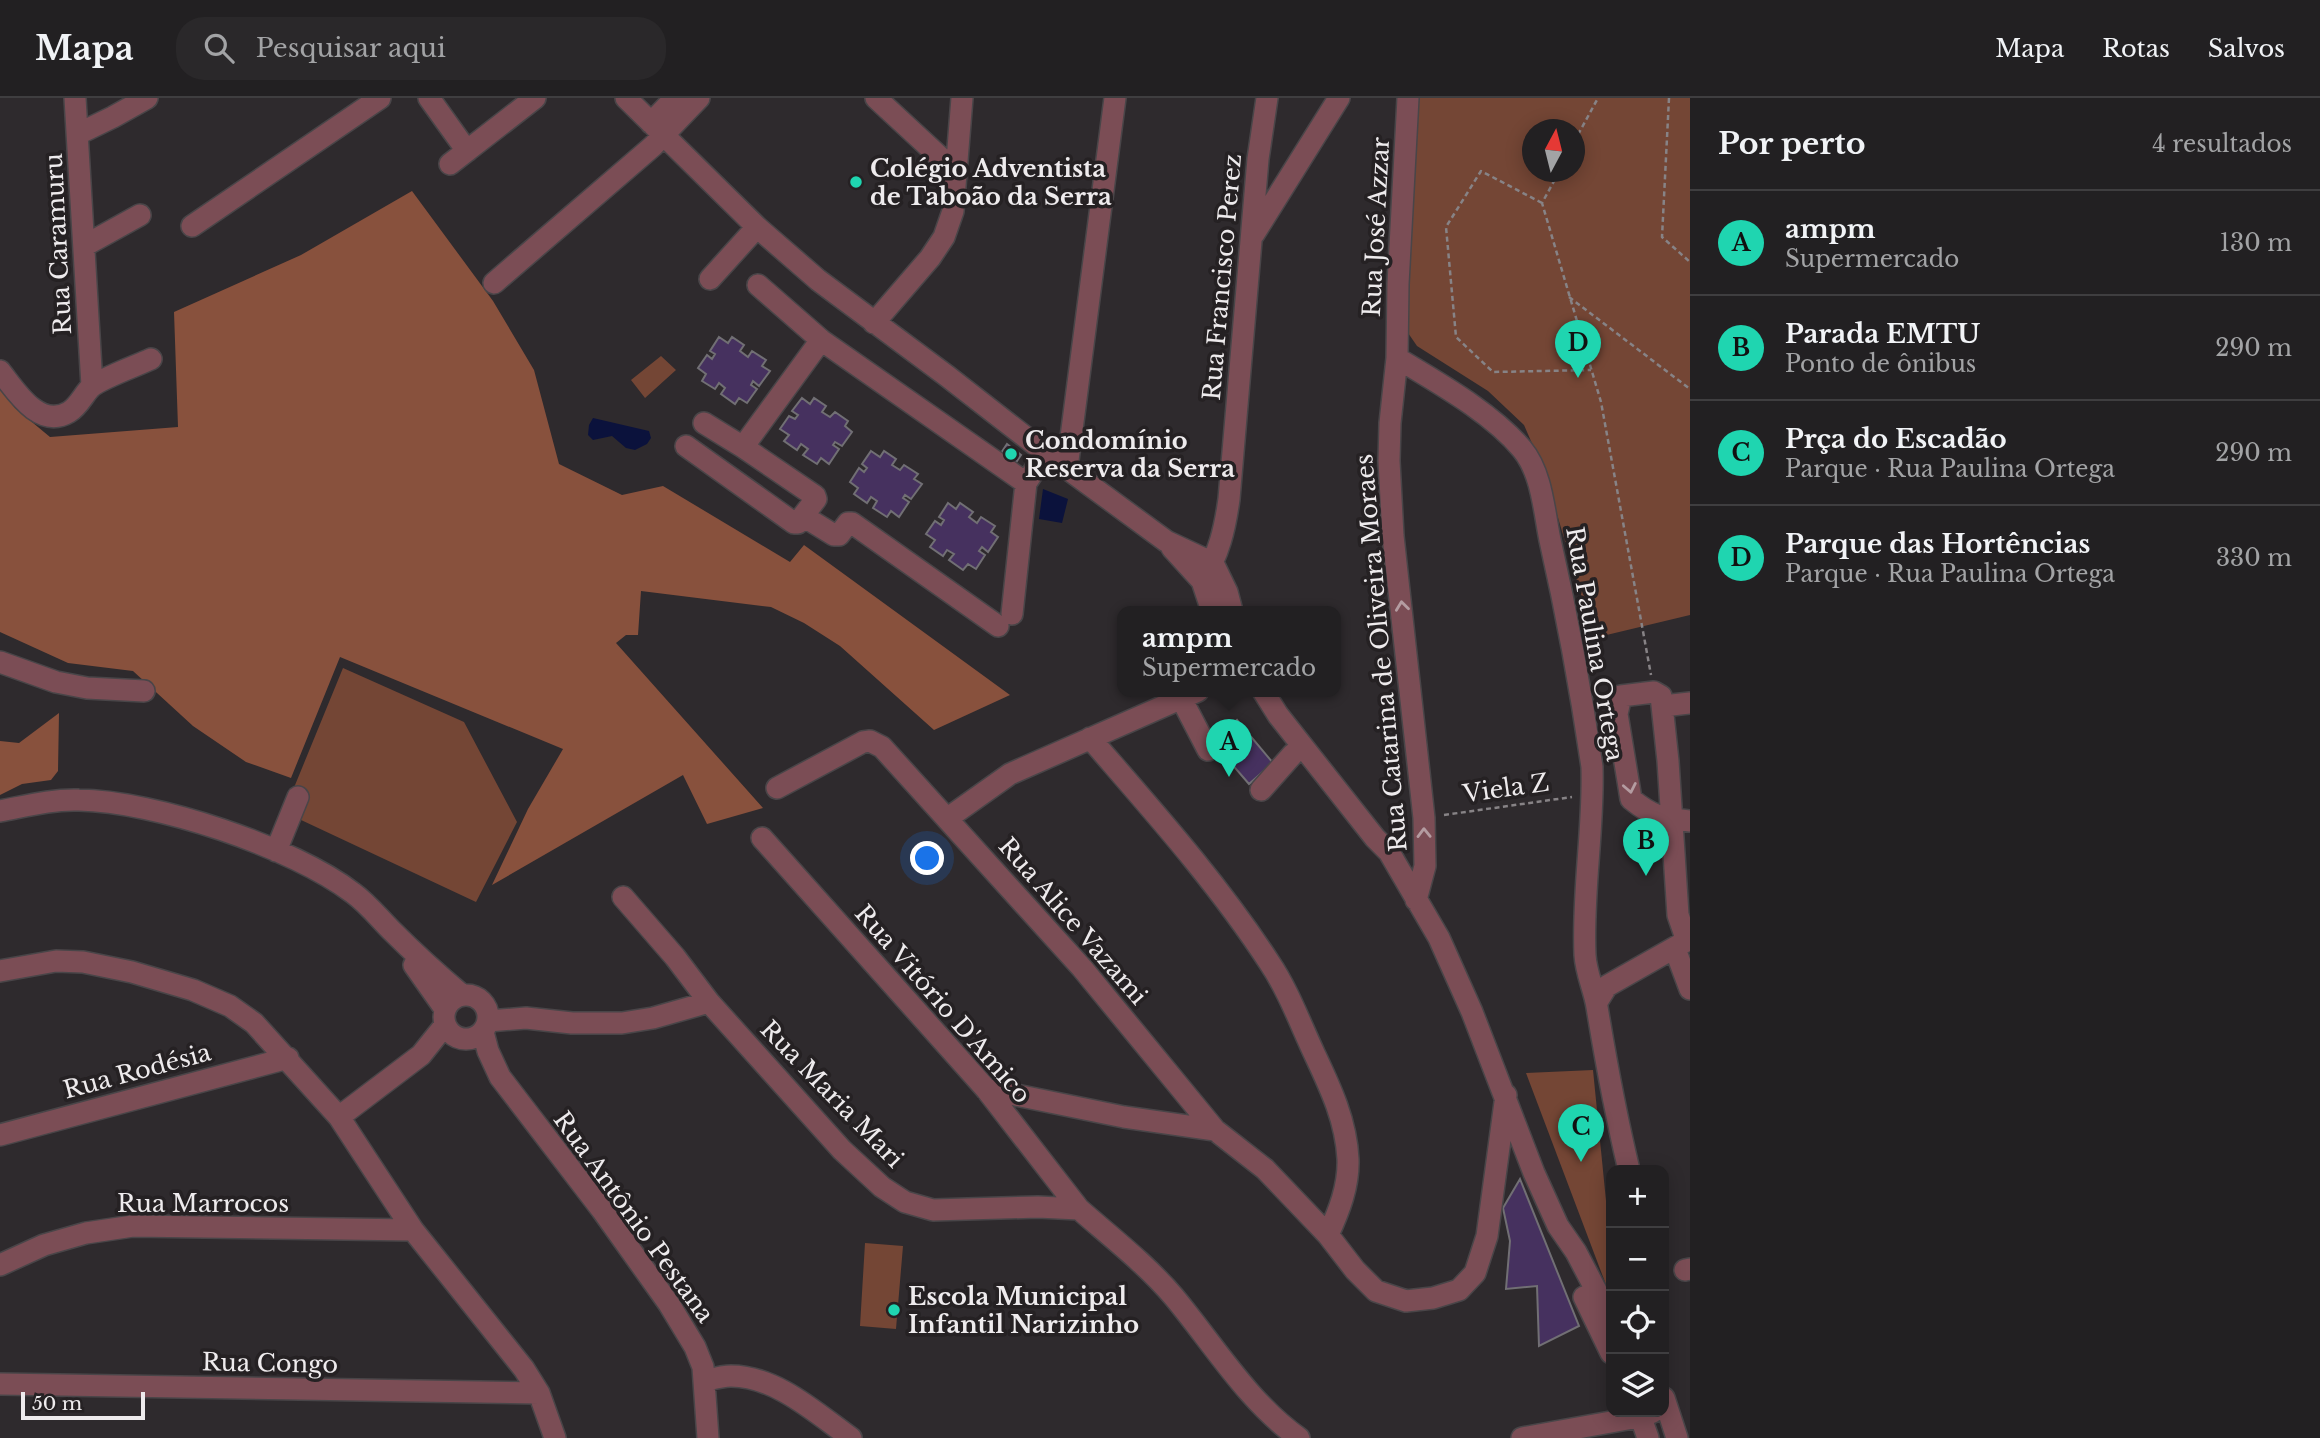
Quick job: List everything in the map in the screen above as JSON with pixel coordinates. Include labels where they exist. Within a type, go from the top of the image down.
[{"type":"street","name":"Rua Caramuru","points":[[75,98],[92,386]]},
{"type":"street","points":[[78,134],[146,98]]},
{"type":"street","points":[[192,226],[380,98]]},
{"type":"street","points":[[429,98],[467,151]]},
{"type":"street","points":[[450,164],[535,98]]},
{"type":"street","points":[[494,283],[645,113],[675,98]]},
{"type":"street","points":[[645,113],[699,98]]},
{"type":"street","points":[[876,98],[955,171]]},
{"type":"street","points":[[874,323],[930,258],[944,237],[953,211],[962,98]]},
{"type":"street","points":[[1067,468],[1115,98]]},
{"type":"street","name":"Rua Francisco Perez","points":[[1208,572],[1225,527],[1229,499],[1251,239],[1267,98]]},
{"type":"street","points":[[1251,239],[1339,98]]},
{"type":"street","name":"Rua José Azzar","points":[[1397,358],[1398,284],[1408,98]]},
{"type":"street","points":[[645,113],[757,227],[874,323],[1208,572],[1227,592],[1231,606]]},
{"type":"street","points":[[84,246],[139,215]]},
{"type":"street","points":[[710,279],[757,227]]},
{"type":"street","points":[[758,285],[821,340],[1026,483]]},
{"type":"street","points":[[743,447],[821,340]]},
{"type":"street","name":"Rua Paulina Ortega","points":[[1397,358],[1471,406],[1506,434],[1533,465],[1562,593],[1586,723],[1593,794],[1586,940],[1589,984],[1597,1002],[1609,1081],[1628,1165]]},
{"type":"street","name":"Rua Catarina de Oliveira Moraes","points":[[1397,358],[1390,423],[1393,536],[1424,818],[1425,866],[1416,900]]},
{"type":"street","points":[[0,370],[25,402],[40,413],[61,415],[69,412],[92,386],[151,359]]},
{"type":"street","points":[[686,446],[794,523],[798,523],[816,499],[815,496],[704,423]]},
{"type":"street","points":[[803,516],[834,535],[839,535],[848,523],[852,523],[1005,620],[1026,483],[1046,453]]},
{"type":"street","points":[[1208,572],[1211,606]]},
{"type":"street","points":[[0,662],[56,682],[87,688],[144,691]]},
{"type":"street","points":[[1681,820],[1649,813],[1631,799],[1617,714],[1621,696],[1690,703]]},
{"type":"street","points":[[948,818],[1010,774],[1185,697]]},
{"type":"street","points":[[1191,697],[1208,750]]},
{"type":"street","points":[[1251,697],[1263,718],[1364,843],[1403,879]]},
{"type":"street","points":[[1267,697],[1375,838],[1389,852],[1439,938],[1506,1095],[1534,1173],[1558,1226],[1576,1252],[1606,1309]]},
{"type":"street","points":[[1659,699],[1681,820],[1678,915],[1690,989]]},
{"type":"street","points":[[1090,738],[1199,866],[1271,964],[1292,1005],[1340,1111],[1346,1139],[1348,1162],[1342,1205],[1328,1235]]},
{"type":"street","name":"Rua Alice Vazami","points":[[777,788],[863,742],[876,743],[887,751],[1082,968],[1215,1130],[1265,1169],[1328,1235],[1355,1270],[1376,1291],[1406,1301],[1433,1298],[1459,1290],[1475,1273],[1484,1250],[1506,1095]]},
{"type":"street","points":[[1261,790],[1293,754]]},
{"type":"street","points":[[276,852],[298,797]]},
{"type":"street","name":"Rua Antônio Pestana","points":[[0,811],[44,802],[78,800],[140,806],[251,841],[322,873],[354,894],[431,970],[462,995],[477,997],[467,1025]]},
{"type":"street","name":"Rua Vitório D'Amico","points":[[762,838],[986,1088],[1079,1209]]},
{"type":"street","name":"Rua Maria Mari","points":[[623,897],[675,957],[709,1002],[842,1150],[882,1187],[905,1202],[933,1210],[1079,1209]]},
{"type":"street","name":"Rua Antônio Pestana","points":[[389,928],[467,1025],[486,1064],[500,1077],[602,1210],[669,1304],[695,1347],[703,1367],[708,1438]]},
{"type":"street","points":[[1586,940],[1595,960],[1606,973],[1618,979]]},
{"type":"street","points":[[1597,1002],[1606,986],[1684,949]]},
{"type":"street","points":[[1597,1002],[1631,989],[1684,949]]},
{"type":"street","points":[[0,971],[56,961],[83,962],[132,972],[192,990],[230,1006],[254,1023],[339,1117],[413,1230],[524,1369],[540,1393],[555,1438]]},
{"type":"street","points":[[339,1117],[421,1055],[467,1025],[526,1018],[572,1023],[622,1023],[653,1018],[709,1002]]},
{"type":"street","name":"Rua Rodésia","points":[[0,1135],[288,1058]]},
{"type":"street","points":[[986,1088],[1124,1117],[1215,1130]]},
{"type":"street","points":[[1079,1209],[1172,1295],[1247,1389],[1283,1426],[1299,1438]]},
{"type":"street","name":"Rua Marrocos","points":[[0,1265],[44,1245],[86,1233],[133,1226],[265,1230],[413,1230]]},
{"type":"street","points":[[1558,1226],[1565,1256],[1606,1342]]},
{"type":"street","points":[[704,1381],[730,1376],[762,1381],[796,1399],[851,1438]]},
{"type":"street","name":"Rua Congo","points":[[0,1384],[540,1393]]},
{"type":"street","points":[[1669,1413],[1677,1438]]},
{"type":"street","points":[[1522,1438],[1624,1417]]},
{"type":"street","points":[[1645,1417],[1648,1438]]},
{"type":"path","points":[[1585,122],[1598,98]]},
{"type":"path","points":[[1669,98],[1662,237],[1690,262]]},
{"type":"path","points":[[1542,203],[1481,171],[1446,227],[1456,337],[1493,372],[1591,370]]},
{"type":"path","points":[[1554,182],[1542,203],[1601,402],[1659,699]]},
{"type":"path","points":[[1569,297],[1690,390]]},
{"type":"path","name":"Viela Z","points":[[1375,838],[1424,818],[1593,794]]},
{"type":"shaded area","points":[[1411,98],[1690,98],[1690,615],[1594,638],[1544,471],[1524,425],[1488,391],[1417,346],[1406,330]]},
{"type":"shaded area","points":[[412,191],[493,301],[534,370],[559,464],[622,495],[663,486],[790,562],[804,545],[1010,695],[934,730],[840,646],[804,623],[771,607],[641,591],[638,635],[626,635],[616,643],[763,808],[707,824],[683,775],[492,885],[528,809],[563,749],[340,657],[291,778],[246,762],[193,726],[133,671],[68,663],[0,632],[0,389],[15,408],[50,437],[178,427],[174,312],[301,255]]},
{"type":"shaded area","points":[[661,356],[676,370],[645,398],[631,380]]},
{"type":"shaded area","points":[[593,418],[649,431],[651,438],[647,444],[635,450],[626,448],[612,436],[593,440],[588,435]]},
{"type":"shaded area","points":[[1043,489],[1068,499],[1062,523],[1039,519]]},
{"type":"shaded area","points":[[343,668],[464,722],[517,822],[476,902],[284,812]]},
{"type":"shaded area","points":[[59,713],[58,771],[51,780],[22,784],[0,795],[0,741],[19,743]]},
{"type":"shaded area","points":[[1593,1070],[1606,1201],[1606,1285],[1526,1073]]},
{"type":"shaded area","points":[[865,1243],[903,1246],[896,1329],[860,1326]]},
{"type":"building","points":[[719,337],[728,343],[732,337],[744,345],[740,351],[748,357],[752,351],[766,360],[762,366],[770,371],[759,386],[753,381],[751,385],[757,389],[747,403],[739,398],[735,404],[721,394],[725,388],[719,383],[715,389],[702,381],[706,374],[698,368],[707,355],[712,359],[715,354],[710,351]]},
{"type":"building","points":[[802,398],[810,404],[814,398],[826,406],[822,412],[830,417],[835,412],[848,421],[845,426],[852,432],[842,446],[835,442],[833,445],[839,449],[829,464],[821,458],[817,464],[803,455],[808,449],[801,444],[797,450],[784,441],[789,435],[780,429],[789,416],[795,419],[798,415],[792,411]]},
{"type":"building","name":"Condomínio Reserva da Serra","points":[[1007,444],[1021,455],[1015,464],[1001,453]]},
{"type":"building","points":[[871,451],[880,457],[884,451],[896,459],[892,465],[900,470],[904,465],[918,474],[914,479],[922,484],[911,499],[905,495],[903,498],[909,502],[899,517],[891,511],[887,517],[873,508],[877,501],[871,497],[867,503],[854,494],[858,488],[850,482],[859,468],[864,472],[867,468],[862,464]]},
{"type":"building","points":[[948,503],[956,509],[960,503],[973,512],[969,517],[977,523],[981,517],[995,526],[991,532],[998,537],[988,552],[982,547],[979,551],[985,555],[976,569],[968,564],[963,570],[949,560],[954,554],[947,550],[943,556],[930,547],[935,540],[926,534],[935,521],[941,525],[944,520],[939,517]]},
{"type":"building","points":[[1237,720],[1273,763],[1249,784],[1212,741]]},
{"type":"building","points":[[1520,1179],[1579,1326],[1539,1346],[1537,1286],[1506,1289],[1510,1241],[1503,1208]]},
{"type":"place","name":"Colégio Adventista de Taboão da Serra","points":[[856,182]]},
{"type":"place","name":"Parque das Hortências","points":[[1578,378]]},
{"type":"place","name":"Condomínio Reserva da Serra","points":[[1011,454]]},
{"type":"place","name":"ampm","points":[[1229,777]]},
{"type":"place","name":"Parada EMTU","points":[[1646,876]]},
{"type":"place","name":"Prça do Escadão","points":[[1581,1162]]},
{"type":"place","name":"Escola Municipal Infantil Narizinho","points":[[894,1310]]}]
